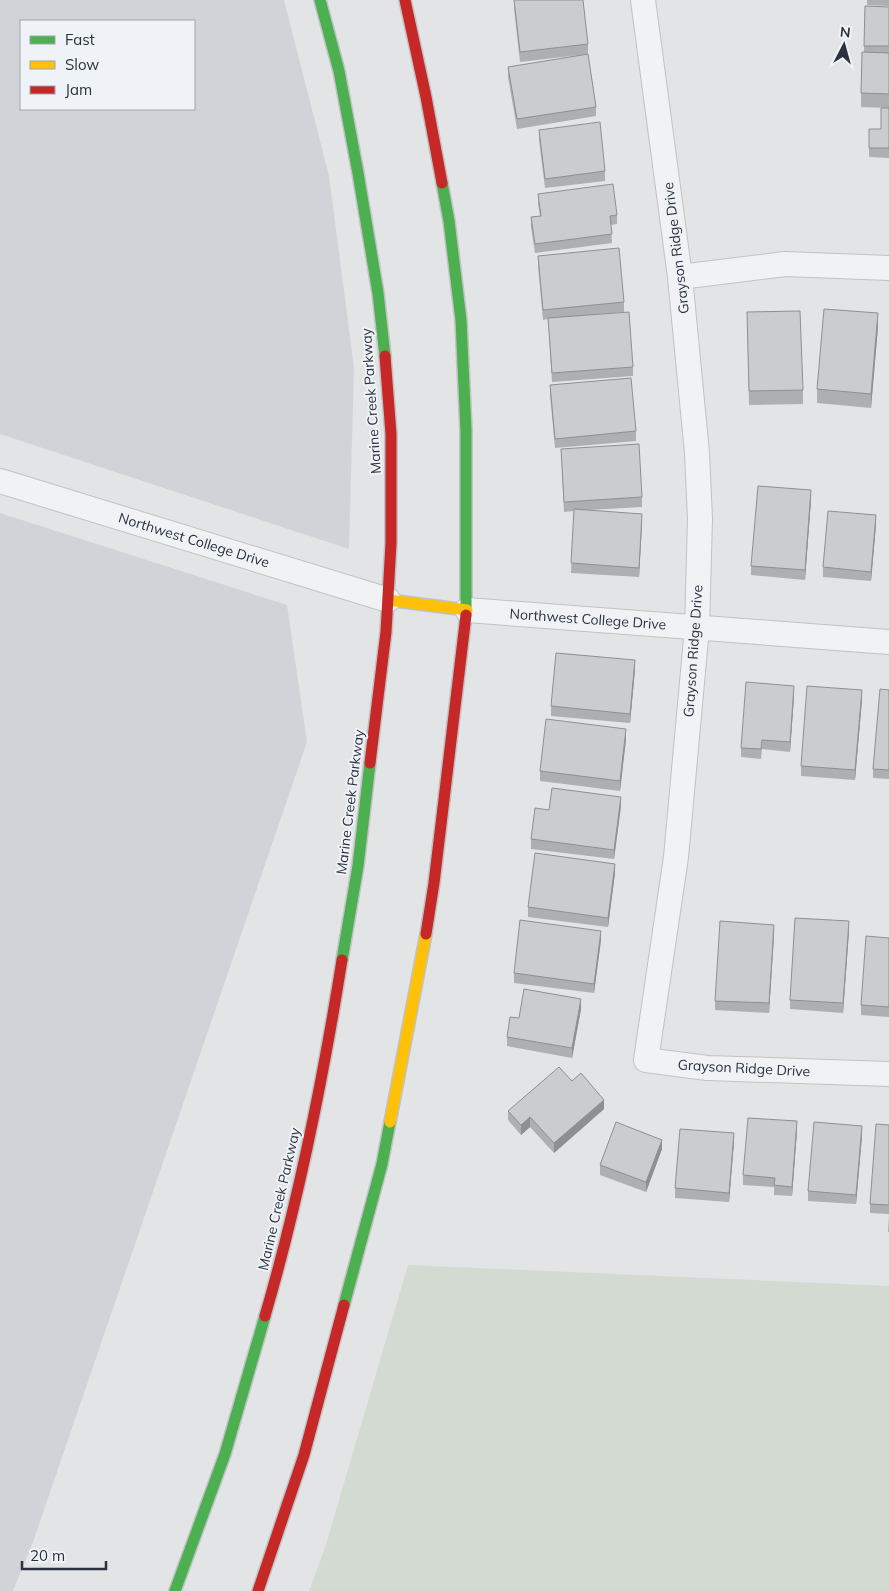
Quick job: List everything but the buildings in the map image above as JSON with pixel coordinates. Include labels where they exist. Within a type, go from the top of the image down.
[{"type":"main road","name":"Marine Creek Parkway","points":[[175,1591],[225,1454],[281,1262],[325,1065],[358,866],[384,647],[391,543],[391,434],[385,353],[378,292],[355,155],[339,72],[320,0]]},
{"type":"main road","points":[[258,1591],[304,1455],[382,1164],[420,971],[434,883],[467,610],[466,431],[461,320],[449,221],[426,97],[405,0]]},
{"type":"main road","points":[[388,600],[467,610]]},
{"type":"street","name":"Grayson Ridge Drive","points":[[643,0],[680,277],[698,462],[700,519],[697,628],[676,857],[646,1060],[707,1068],[889,1074]]},
{"type":"street","points":[[680,277],[785,264],[889,268]]},
{"type":"street","name":"Northwest College Drive","points":[[0,481],[388,600]]},
{"type":"street","name":"Northwest College Drive","points":[[467,610],[889,642]]},
{"type":"shaded area","points":[[0,0],[284,0],[329,176],[354,368],[349,549],[0,434]]},
{"type":"shaded area","points":[[0,513],[287,605],[307,742],[33,1542],[13,1591],[0,1591]]},
{"type":"shaded area","points":[[408,1265],[889,1286],[889,1591],[309,1591],[325,1548]]},
{"type":"traffic: fast","points":[[320,0],[339,71],[358,173],[378,293],[385,356]]},
{"type":"traffic: fast","points":[[442,183],[449,221],[461,320],[466,431],[466,615]]},
{"type":"traffic: fast","points":[[342,960],[358,866],[370,763]]},
{"type":"traffic: fast","points":[[344,1305],[382,1164],[390,1122]]},
{"type":"traffic: fast","points":[[175,1591],[225,1454],[265,1316]]},
{"type":"traffic: slow","points":[[388,600],[467,610]]},
{"type":"traffic: slow","points":[[390,1122],[426,934]]},
{"type":"traffic: jam","points":[[405,0],[442,183]]},
{"type":"traffic: jam","points":[[370,763],[386,632],[391,543],[391,434],[385,356]]},
{"type":"traffic: jam","points":[[426,934],[434,883],[466,615]]},
{"type":"traffic: jam","points":[[265,1316],[289,1228],[309,1139],[342,960]]},
{"type":"traffic: jam","points":[[258,1591],[304,1455],[344,1305]]}]
